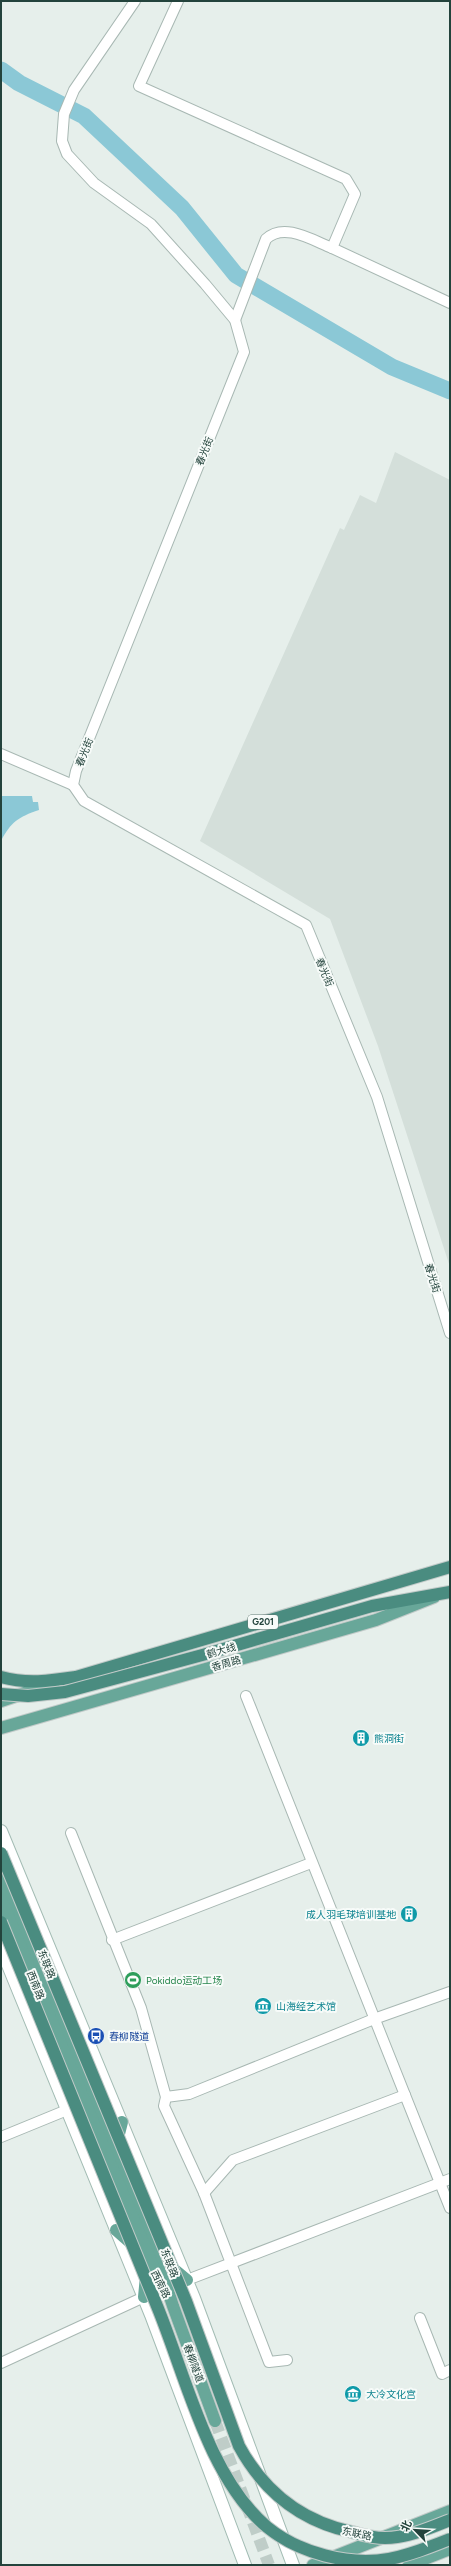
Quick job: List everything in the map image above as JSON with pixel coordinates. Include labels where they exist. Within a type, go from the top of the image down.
[{"type":"highway","name":"G201","points":[[1,1677],[28,1682],[50,1681],[76,1677],[450,1567]]},
{"type":"highway","name":"鹤大线","points":[[1,1694],[28,1696],[65,1692],[206,1654],[372,1606],[445,1594]]},
{"type":"highway","name":"东联路","points":[[1,1853],[186,2301],[239,2446],[248,2462],[270,2489],[295,2510],[309,2519],[340,2530],[385,2538],[407,2535],[450,2520]]},
{"type":"highway","points":[[1,1922],[160,2311],[213,2452],[242,2501],[255,2516],[285,2540],[324,2556],[344,2560],[386,2560],[450,2539]]},
{"type":"main road","name":"香周路","points":[[1,1728],[376,1620],[445,1594]]},
{"type":"main road","points":[[1,1701],[29,1690],[76,1677]]},
{"type":"main road","points":[[1,1831],[187,2280],[293,2565]]},
{"type":"main road","name":"西南路","points":[[1,1875],[115,2153],[152,2256]]},
{"type":"main road","name":"西南路","points":[[1,1898],[173,2306]]},
{"type":"main road","name":"西南路","points":[[1,1948],[144,2297],[246,2565]]},
{"type":"main road","points":[[115,2153],[120,2118]]},
{"type":"main road","points":[[116,2230],[187,2280]]},
{"type":"main road","points":[[144,2297],[152,2256]]},
{"type":"main road","name":"春柳隧道","points":[[173,2306],[215,2421]]},
{"type":"main road","points":[[313,2565],[450,2511]]},
{"type":"main road","points":[[409,2565],[450,2549]]},
{"type":"street","name":"春光街","points":[[135,1],[74,90],[64,114],[62,141],[67,154],[94,183],[150,224],[235,320],[244,352],[76,771],[73,785],[84,800],[306,925],[377,1097],[450,1333]]},
{"type":"street","points":[[178,1],[139,86],[346,179],[355,194],[332,248]]},
{"type":"street","points":[[235,320],[266,239],[273,232],[285,230],[332,248],[450,303]]},
{"type":"street","points":[[1,754],[73,785]]},
{"type":"street","points":[[246,1696],[450,2208]]},
{"type":"street","points":[[71,1833],[112,1940],[141,2008],[166,2098],[164,2106],[204,2193],[268,2362],[287,2360]]},
{"type":"street","points":[[112,1940],[312,1863]]},
{"type":"street","points":[[166,2098],[189,2094],[374,2019],[450,1992]]},
{"type":"street","points":[[204,2193],[233,2160],[404,2095]]},
{"type":"street","points":[[1,2137],[67,2110]]},
{"type":"street","points":[[187,2280],[450,2179]]},
{"type":"street","points":[[1,2363],[144,2297]]},
{"type":"street","points":[[420,2318],[442,2374],[450,2370]]},
{"type":"shaded area","points":[[395,452],[450,480],[450,1267],[378,1046],[330,919],[200,841],[340,528],[344,530],[360,495],[376,503]]},
{"type":"water","points":[[1,796],[32,796],[33,802],[38,802],[39,810],[16,821],[8,829],[1,841]]},
{"type":"waterway","points":[[1,70],[19,83],[84,116],[182,208],[236,275],[392,367],[450,391]]},
{"type":"tunnel","points":[[215,2421],[269,2565]]},
{"type":"place","name":"熊洞街","points":[[361,1738]]},
{"type":"place","name":"成人羽毛球培训基地","points":[[409,1914]]},
{"type":"place","name":"Pokiddo运动工场","points":[[133,1980]]},
{"type":"place","name":"山海经艺术馆","points":[[263,2006]]},
{"type":"place","name":"春柳隧道","points":[[96,2036]]},
{"type":"place","name":"大冷文化宫","points":[[353,2394]]}]
